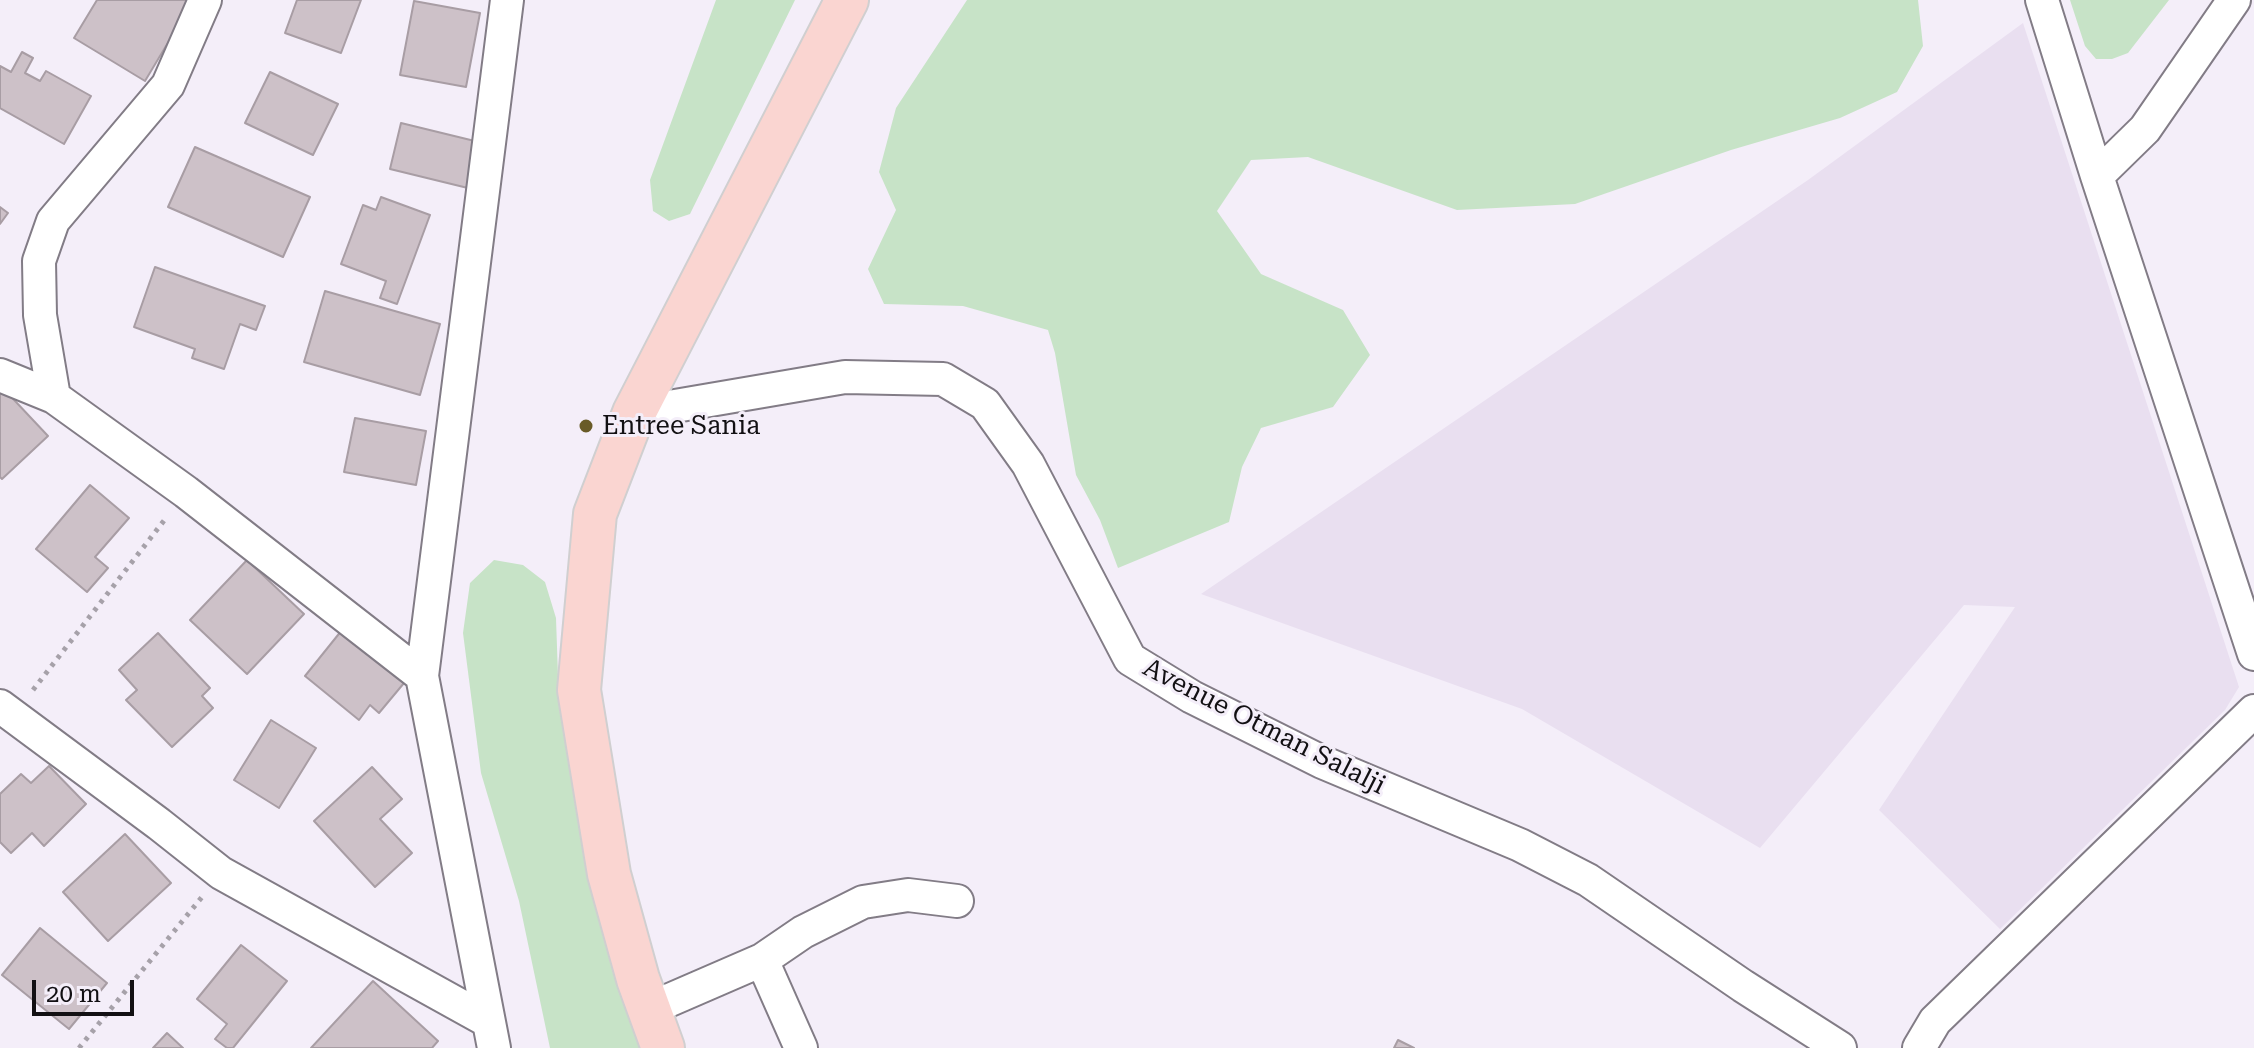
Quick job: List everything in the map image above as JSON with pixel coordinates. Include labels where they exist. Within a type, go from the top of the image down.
[{"type":"main road","points":[[663,1048],[638,979],[609,874],[579,690],[595,514],[634,413],[847,0]]},
{"type":"street","points":[[54,397],[40,315],[39,288],[39,261],[53,221],[168,85],[205,0]]},
{"type":"street","points":[[491,1035],[422,676],[507,0]]},
{"type":"street","points":[[2042,0],[2254,654]]},
{"type":"street","points":[[2097,176],[2145,129],[2234,0]]},
{"type":"street","points":[[0,375],[54,397],[186,492],[422,676]]},
{"type":"street","name":"Avenue Otman Salalji","points":[[634,413],[845,377],[943,379],[985,404],[1028,464],[1130,659],[1192,697],[1322,762],[1520,845],[1588,880],[1840,1048]]},
{"type":"street","points":[[6,711],[221,873],[491,1035]]},
{"type":"street","points":[[1919,1048],[1935,1021],[2254,711]]},
{"type":"street","points":[[649,1009],[762,960],[803,932],[863,902],[908,895],[957,901]]},
{"type":"street","points":[[762,960],[801,1048]]},
{"type":"path","points":[[6,711],[186,492]]},
{"type":"path","points":[[79,1048],[221,873]]},
{"type":"shaded area","points":[[2023,23],[2239,687],[2225,710],[2000,929],[1879,810],[2015,607],[1964,605],[1760,848],[1522,709],[1201,594],[1808,180]]},
{"type":"green space","points":[[716,0],[795,0],[690,214],[669,221],[653,211],[650,180]]},
{"type":"green space","points":[[967,0],[1918,0],[1923,46],[1897,92],[1840,118],[1731,150],[1575,204],[1457,210],[1308,157],[1251,160],[1217,211],[1261,274],[1343,310],[1370,355],[1333,407],[1261,428],[1242,467],[1229,522],[1118,568],[1100,520],[1076,475],[1055,353],[1048,330],[963,306],[884,304],[868,269],[896,210],[879,172],[896,108]]},
{"type":"green space","points":[[2070,0],[2169,0],[2128,53],[2112,59],[2096,59],[2085,46]]},
{"type":"green space","points":[[494,560],[523,565],[545,582],[556,618],[565,740],[590,878],[645,1048],[550,1048],[519,901],[481,773],[463,633],[470,583]]},
{"type":"building","points":[[97,0],[193,1],[145,81],[74,38]]},
{"type":"building","points":[[297,0],[361,0],[341,53],[285,33]]},
{"type":"building","points":[[414,1],[480,13],[466,87],[400,75]]},
{"type":"building","points":[[22,52],[33,58],[25,73],[40,81],[46,71],[91,96],[64,144],[0,108],[0,66],[11,72]]},
{"type":"building","points":[[270,72],[338,104],[313,155],[245,123]]},
{"type":"building","points":[[401,123],[487,144],[476,190],[390,169]]},
{"type":"building","points":[[195,147],[310,197],[283,257],[168,207]]},
{"type":"building","points":[[381,197],[430,215],[397,304],[380,298],[386,281],[341,264],[363,205],[376,210]]},
{"type":"building","points":[[0,207],[8,213],[0,224]]},
{"type":"building","points":[[155,267],[265,306],[256,330],[240,324],[224,369],[192,358],[195,349],[134,327]]},
{"type":"building","points":[[325,291],[440,324],[420,395],[304,362]]},
{"type":"building","points":[[0,385],[48,436],[2,479],[0,477]]},
{"type":"building","points":[[355,418],[426,431],[416,485],[344,472]]},
{"type":"building","points":[[90,485],[129,518],[95,557],[108,568],[87,592],[36,549]]},
{"type":"building","points":[[247,560],[304,614],[247,674],[190,620]]},
{"type":"building","points":[[346,625],[409,677],[379,713],[370,705],[359,720],[305,676]]},
{"type":"building","points":[[158,633],[210,688],[202,696],[213,708],[172,747],[126,700],[137,690],[119,670]]},
{"type":"building","points":[[271,720],[316,748],[279,808],[234,780]]},
{"type":"building","points":[[49,766],[86,804],[44,846],[32,833],[11,853],[0,842],[0,794],[21,774],[31,783]]},
{"type":"building","points":[[372,767],[402,799],[380,819],[412,853],[375,887],[314,821]]},
{"type":"building","points":[[125,834],[171,883],[108,941],[63,892]]},
{"type":"building","points":[[40,928],[107,983],[69,1029],[2,975]]},
{"type":"building","points":[[241,945],[287,981],[233,1048],[227,1048],[215,1039],[227,1024],[197,999]]},
{"type":"building","points":[[373,981],[438,1041],[432,1048],[311,1048]]},
{"type":"building","points":[[167,1033],[183,1048],[153,1048]]},
{"type":"building","points":[[1398,1040],[1414,1048],[1394,1048]]},
{"type":"place","name":"Entree Sania","points":[[586,426]]}]
